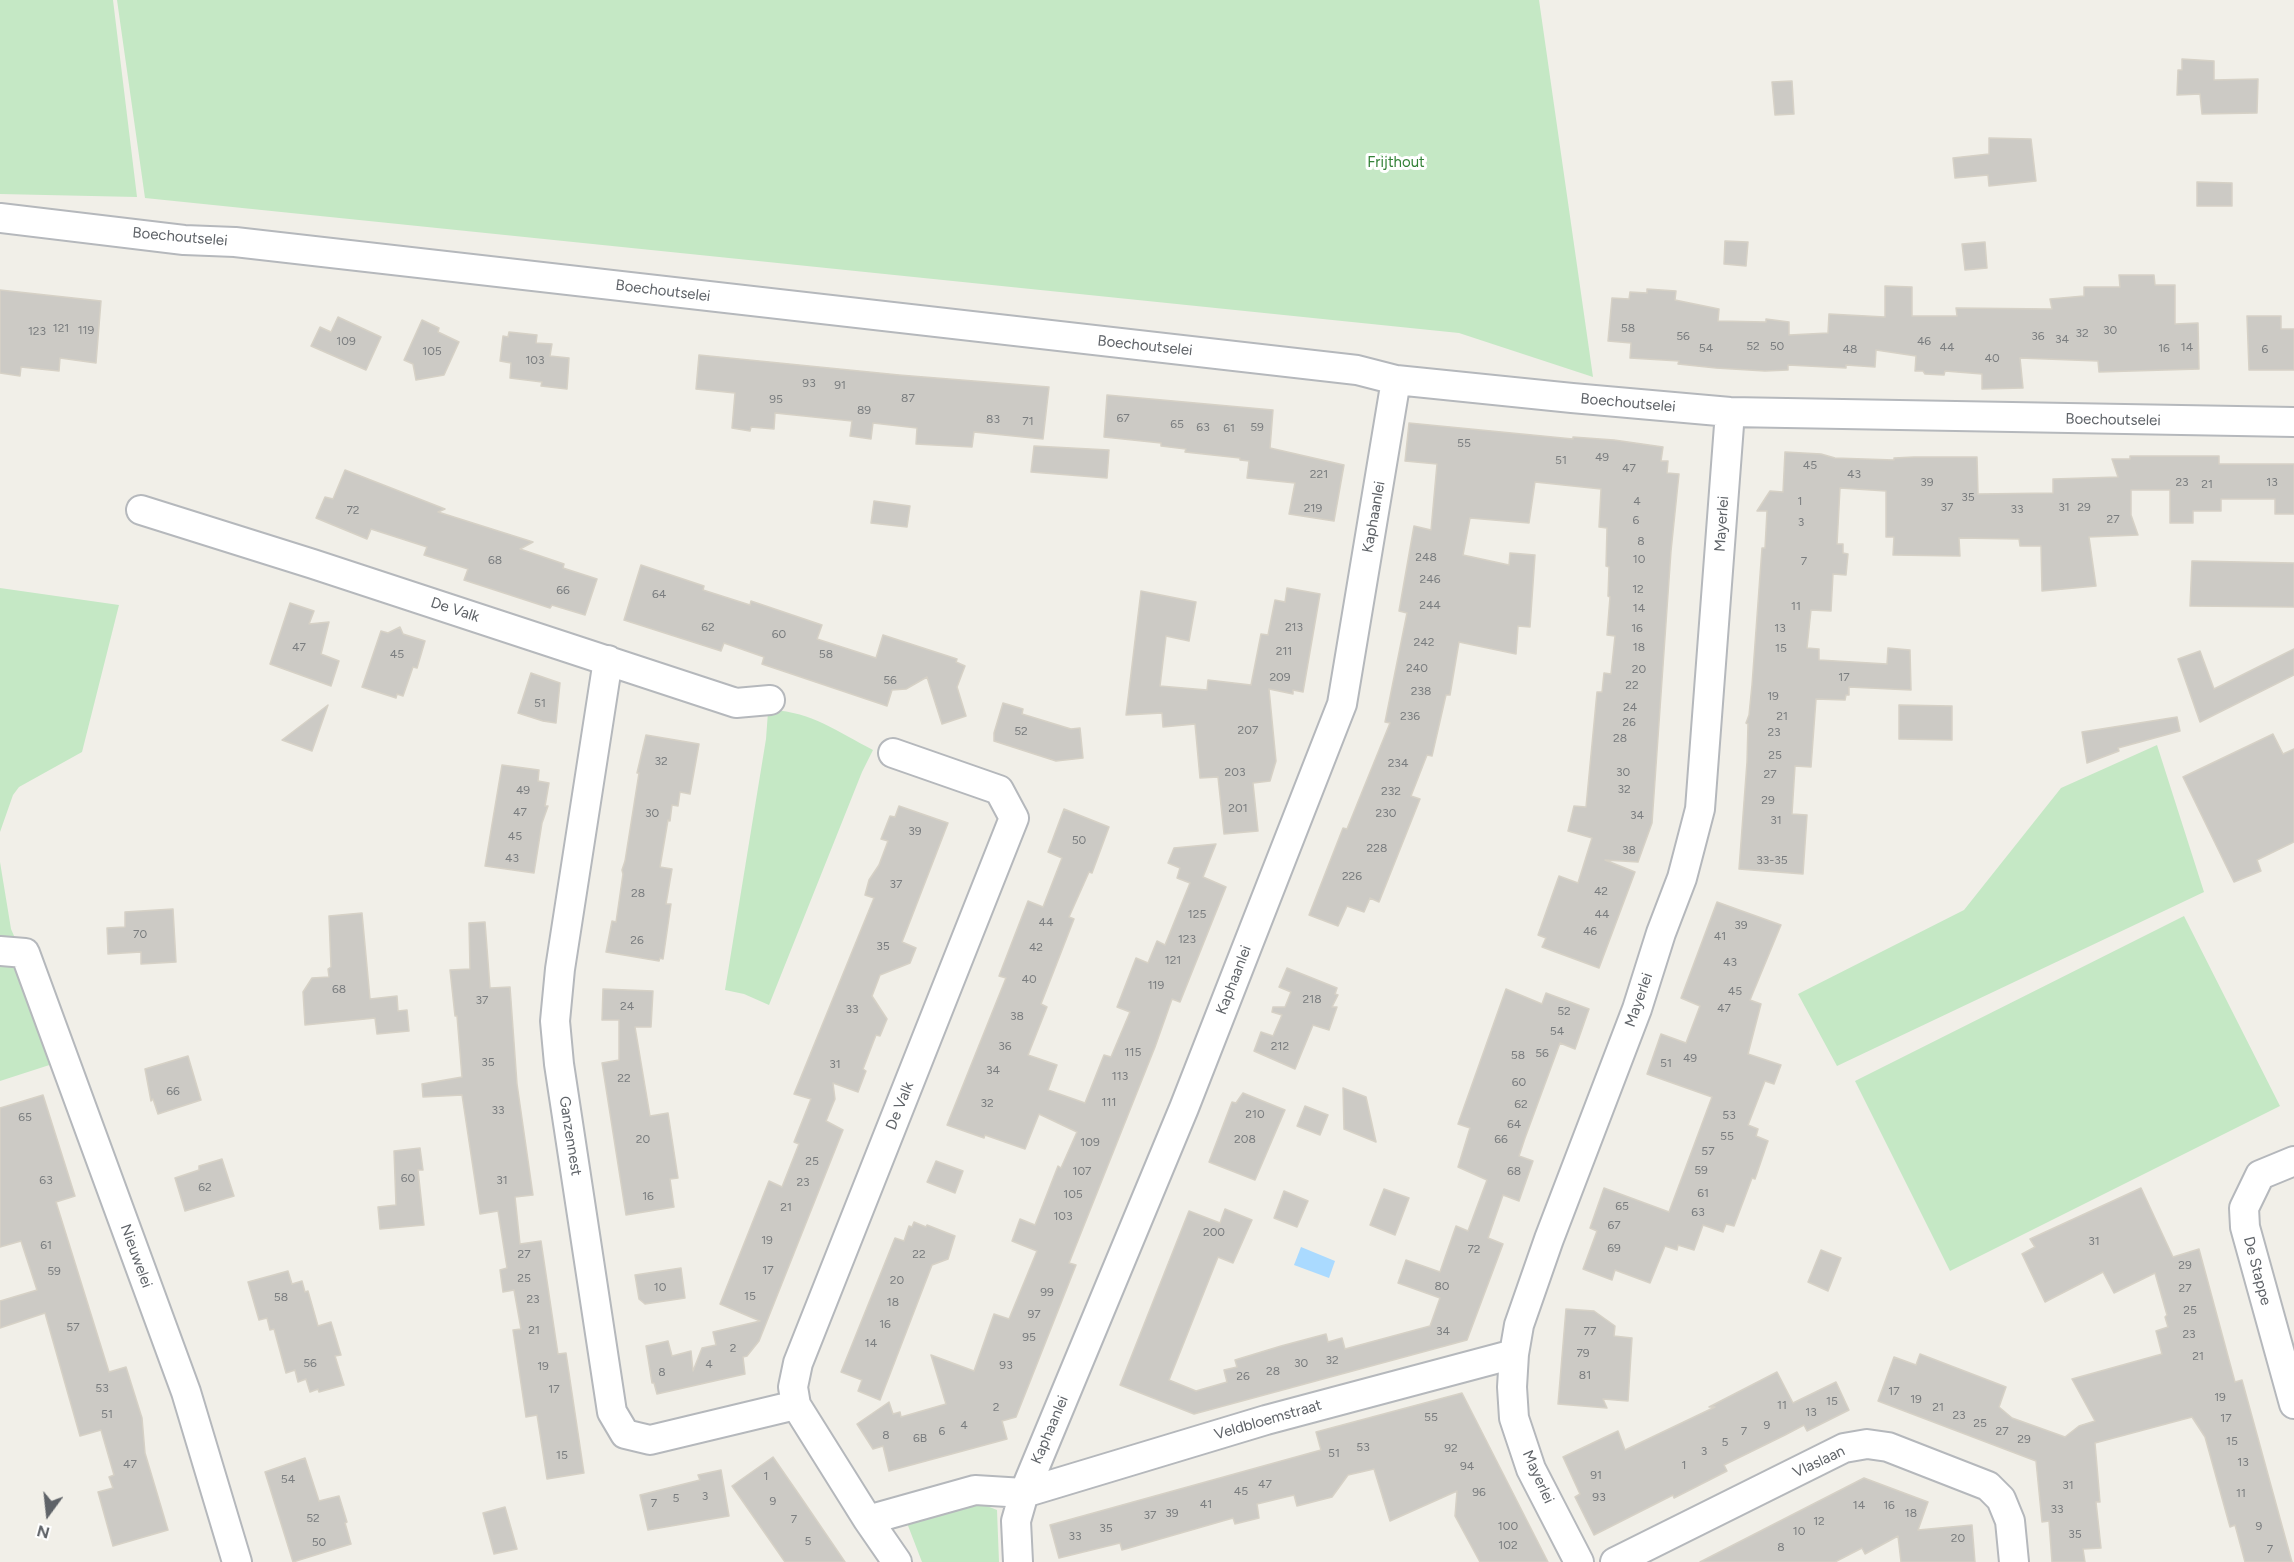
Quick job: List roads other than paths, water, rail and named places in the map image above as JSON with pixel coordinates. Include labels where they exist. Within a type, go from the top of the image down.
[{"type":"street","name":"Boechoutselei","points":[[0,218],[184,240],[235,242],[1357,370],[1396,380],[1572,399],[1730,412],[2294,422]]},
{"type":"street","name":"Kaphaanlei","points":[[1018,1562],[1016,1521],[1024,1493],[1184,1108],[1342,704],[1396,380]]},
{"type":"street","name":"Mayerlei","points":[[1579,1562],[1532,1469],[1515,1418],[1512,1387],[1514,1354],[1519,1325],[1549,1239],[1637,1009],[1661,933],[1682,878],[1700,809],[1730,412]]},
{"type":"street","name":"De Valk","points":[[141,510],[736,703],[770,700]]},
{"type":"street","name":"Ganzennest","points":[[608,660],[560,969],[555,1021],[559,1064],[612,1412],[625,1434],[650,1440],[796,1406]]},
{"type":"street","name":"De Valk","points":[[796,1406],[793,1387],[798,1363],[1014,818],[999,790],[893,753]]},
{"type":"street","name":"Nieuwelei","points":[[13,952],[186,1392],[237,1562]]},
{"type":"street","name":"De Stappe","points":[[2294,1161],[2260,1175],[2244,1208],[2245,1227],[2294,1404]]},
{"type":"street","name":"Veldbloemstraat","points":[[1024,1493],[1266,1420],[1514,1354]]},
{"type":"street","points":[[796,1406],[897,1562]]},
{"type":"street","name":"Vlaslaan","points":[[1615,1562],[1844,1448],[1867,1444],[1888,1447],[1988,1486],[2001,1499],[2010,1521],[2014,1562]]},
{"type":"street","points":[[868,1520],[975,1490],[1024,1493]]},
{"type":"water","points":[[1301,1247],[1335,1261],[1329,1278],[1294,1265]]},
{"type":"park label","name":"Frijthout","points":[[1396,163]]}]
